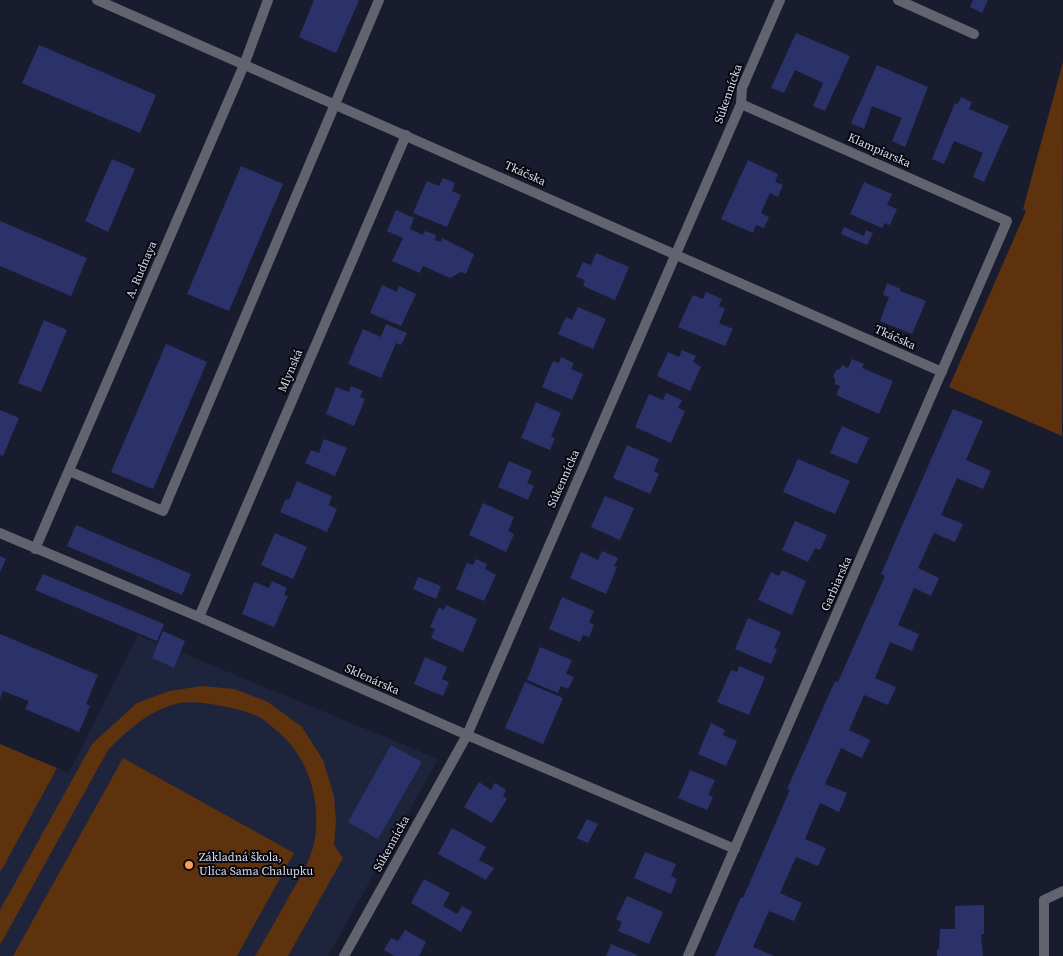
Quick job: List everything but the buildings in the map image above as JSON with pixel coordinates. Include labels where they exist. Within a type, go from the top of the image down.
[{"type":"street","name":"Tkáčska","points":[[97,0],[942,372]]},
{"type":"street","name":"A. Rudnaya","points":[[35,549],[244,65],[268,0]]},
{"type":"street","points":[[69,471],[163,512],[379,0]]},
{"type":"street","name":"Súkennícka","points":[[344,956],[466,735],[741,104],[742,88],[780,0]]},
{"type":"street","points":[[898,0],[974,34]]},
{"type":"street","name":"Klampiarska","points":[[741,104],[1007,221]]},
{"type":"street","name":"Mlynská","points":[[199,617],[406,135]]},
{"type":"street","name":"Garbiarska","points":[[688,956],[1007,221]]},
{"type":"street","name":"Sklenárska","points":[[0,533],[199,617],[466,735],[735,849]]},
{"type":"street","points":[[1044,956],[1044,900],[1063,891]]},
{"type":"shaded area","points":[[1063,62],[1062,436],[949,387],[1026,211],[1023,209]]},
{"type":"shaded area","name":"Základná škola, Ulica Sama Chalupku","points":[[138,635],[158,644],[152,658],[174,668],[180,652],[438,759],[328,956],[0,956],[0,744],[69,773]]},
{"type":"shaded area","points":[[202,686],[235,689],[268,702],[302,727],[323,760],[334,796],[336,822],[334,845],[343,858],[288,956],[255,956],[301,875],[315,840],[315,803],[308,775],[303,762],[295,751],[263,719],[236,709],[196,702],[178,703],[163,708],[145,718],[108,750],[0,945],[0,910],[92,744],[137,703],[169,691]]},
{"type":"shaded area","points":[[0,744],[57,768],[1,871],[0,870]]},
{"type":"shaded area","points":[[123,758],[294,853],[237,956],[13,956]]},
{"type":"place","name":"Základná škola, Ulica Sama Chalupku","points":[[189,865]]}]
